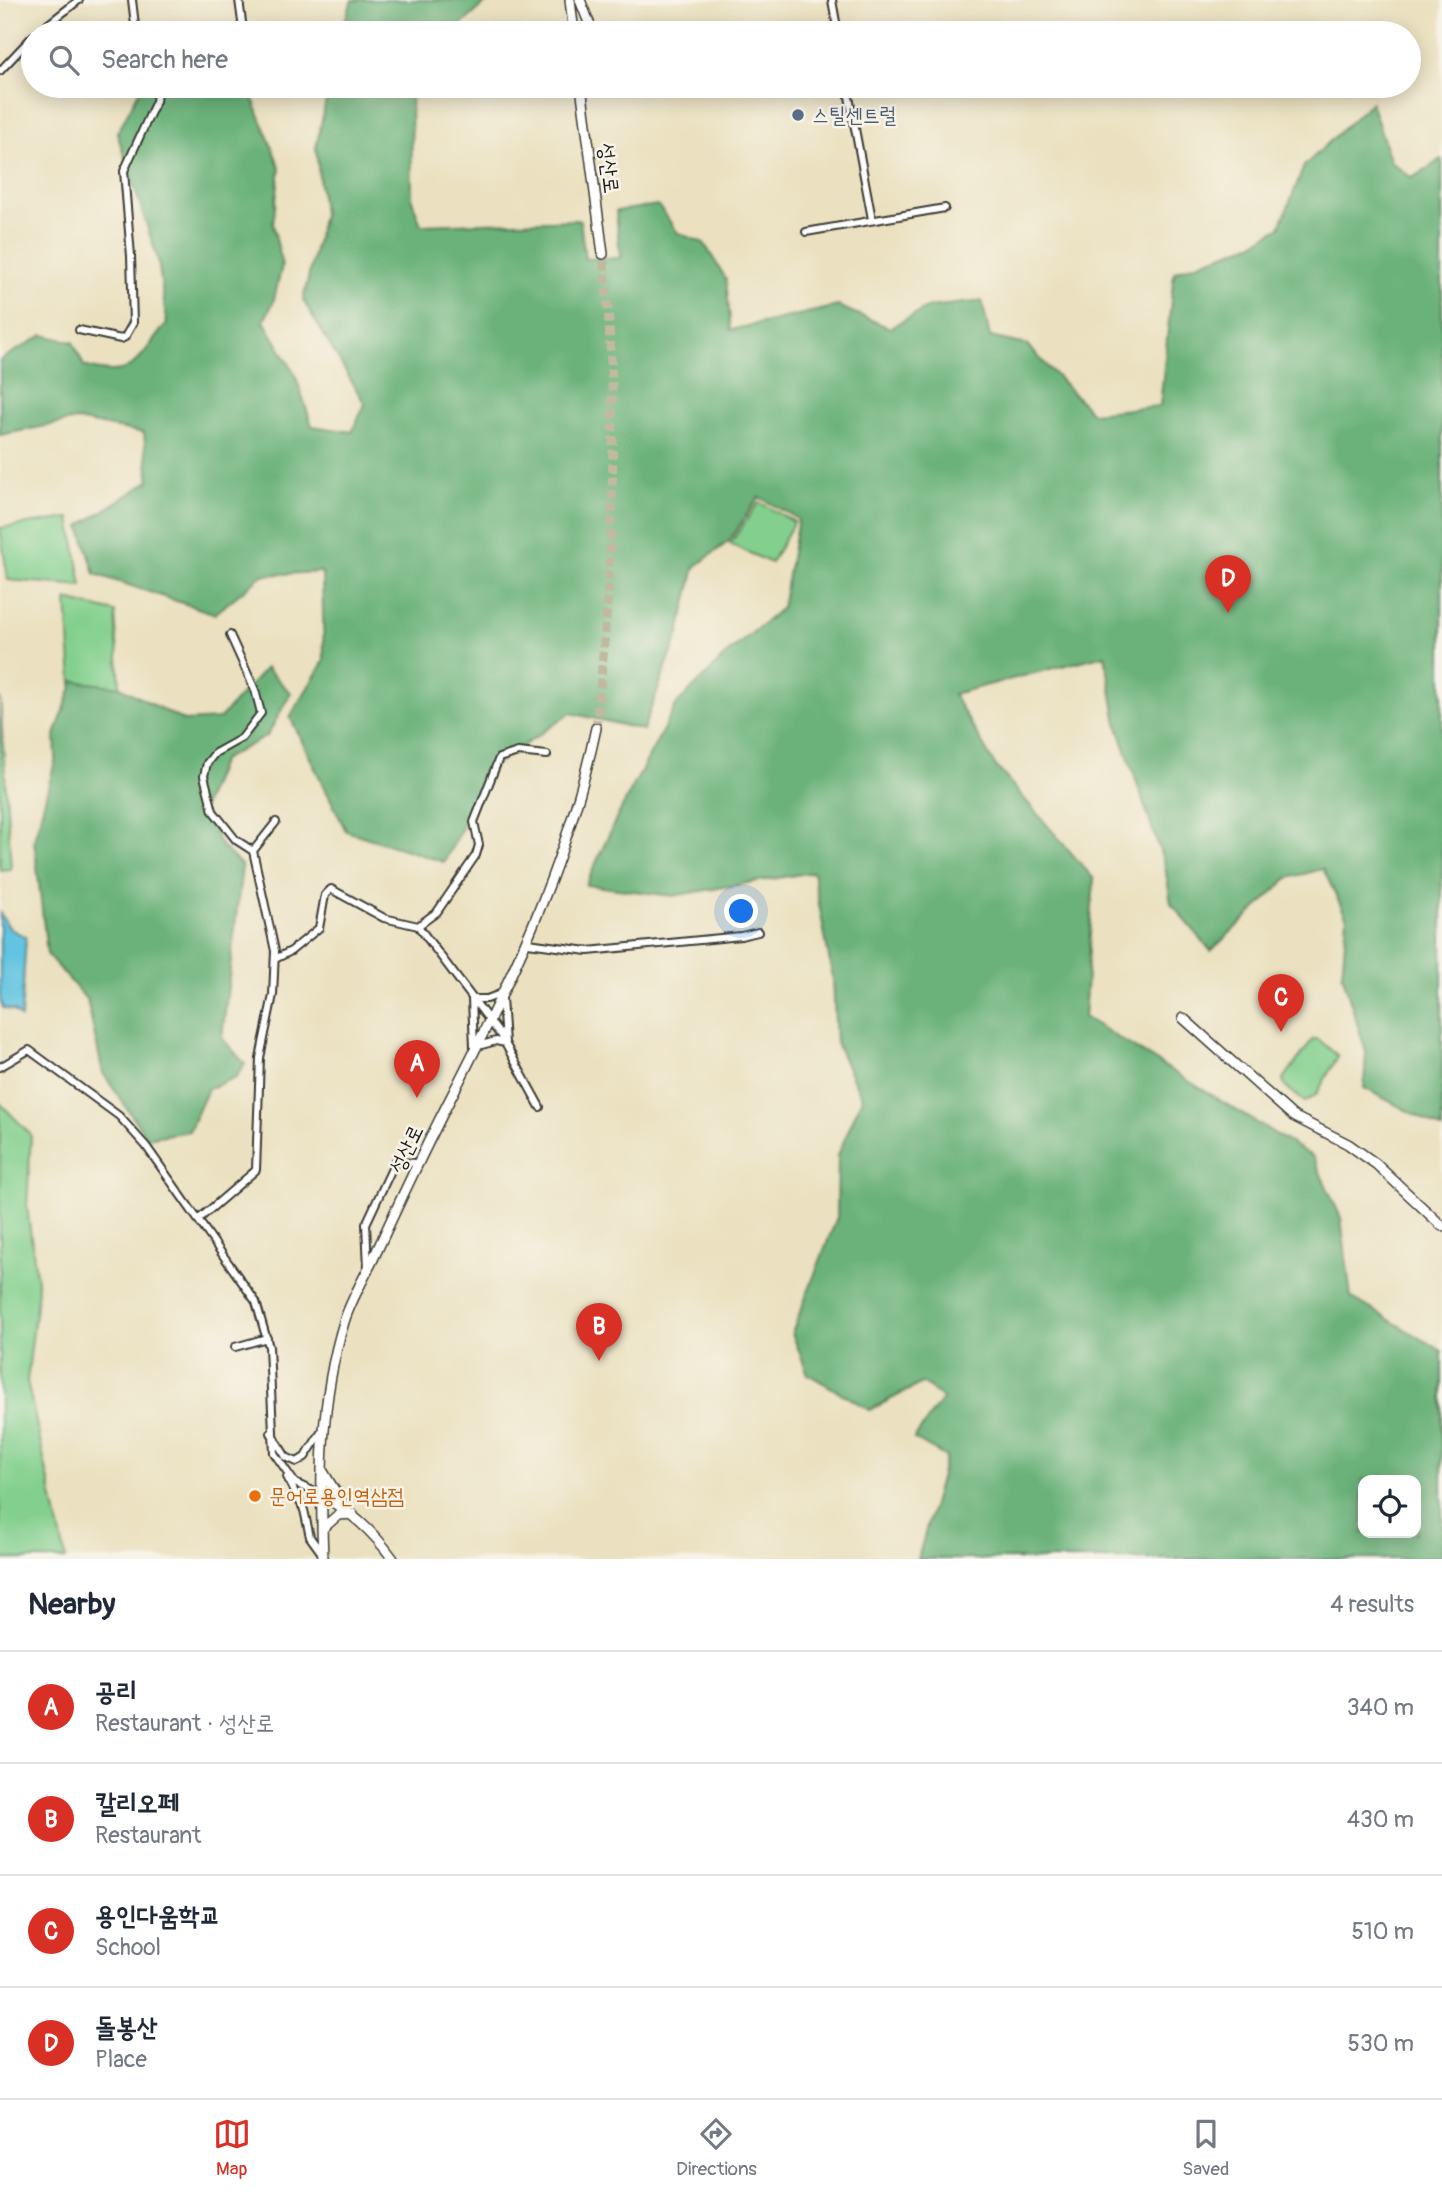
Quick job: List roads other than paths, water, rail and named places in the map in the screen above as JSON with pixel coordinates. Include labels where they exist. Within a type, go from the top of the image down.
[{"type":"main road","points":[[570,0],[573,21]]},
{"type":"main road","points":[[580,0],[588,21]]},
{"type":"main road","name":"성산로","points":[[583,98],[603,254]]},
{"type":"main road","name":"성산로","points":[[323,1557],[323,1431],[328,1385],[344,1320],[417,1163],[528,943],[568,832],[587,770],[596,728]]},
{"type":"main road","points":[[1183,1018],[1293,1116],[1348,1144],[1376,1164],[1442,1226]]},
{"type":"main road","points":[[321,1468],[344,1508]]},
{"type":"main road","points":[[321,1495],[353,1514],[372,1531],[393,1559]]},
{"type":"main road","points":[[322,1529],[338,1515],[353,1514]]},
{"type":"street","points":[[53,21],[79,0]]},
{"type":"street","points":[[131,0],[134,21]]},
{"type":"street","points":[[239,0],[242,21]]},
{"type":"street","points":[[832,0],[836,21]]},
{"type":"street","points":[[0,71],[21,49]]},
{"type":"street","points":[[79,330],[121,339],[125,337],[132,323],[131,256],[124,171],[156,98]]},
{"type":"street","points":[[849,98],[872,219]]},
{"type":"street","points":[[806,232],[945,208]]},
{"type":"street","points":[[199,1219],[256,1170],[260,1058],[273,995],[275,959],[253,851],[236,840],[213,811],[204,776],[207,763],[215,753],[242,738],[261,713],[255,690],[230,635]]},
{"type":"street","points":[[418,926],[437,912],[476,855],[479,845],[474,822],[499,758],[518,752],[547,755]]},
{"type":"street","points":[[253,851],[276,822]]},
{"type":"street","points":[[275,959],[291,951],[319,928],[325,895],[331,889],[384,918],[418,926],[505,1043],[540,1107]]},
{"type":"street","points":[[528,943],[588,951],[758,932]]},
{"type":"street","points":[[472,999],[503,995],[505,1043]]},
{"type":"street","points":[[472,999],[476,1050],[496,1041],[505,1043]]},
{"type":"street","points":[[0,1068],[29,1050],[119,1116],[146,1146],[257,1302],[267,1338],[274,1453],[304,1510],[310,1537],[323,1557]]},
{"type":"street","points":[[368,1269],[366,1224],[394,1162],[417,1163]]},
{"type":"street","points":[[235,1347],[267,1338]]},
{"type":"street","points":[[271,1433],[286,1457],[297,1462],[305,1457],[323,1431]]},
{"type":"street","points":[[287,1475],[304,1489],[321,1495]]},
{"type":"water","points":[[0,913],[10,929],[26,937],[21,1018],[14,1011],[3,1008],[0,999]]},
{"type":"tunnel","points":[[596,728],[607,609],[613,431],[603,254]]},
{"type":"place","name":"스틸센트럴","points":[[798,115]]},
{"type":"place","name":"돌봉산","points":[[1228,613]]},
{"type":"place","name":"용인다움학교","points":[[1281,1032]]},
{"type":"place","name":"공리","points":[[417,1098]]},
{"type":"place","name":"칼리오페","points":[[599,1361]]},
{"type":"place","name":"문어로용인역삼점","points":[[255,1496]]}]
